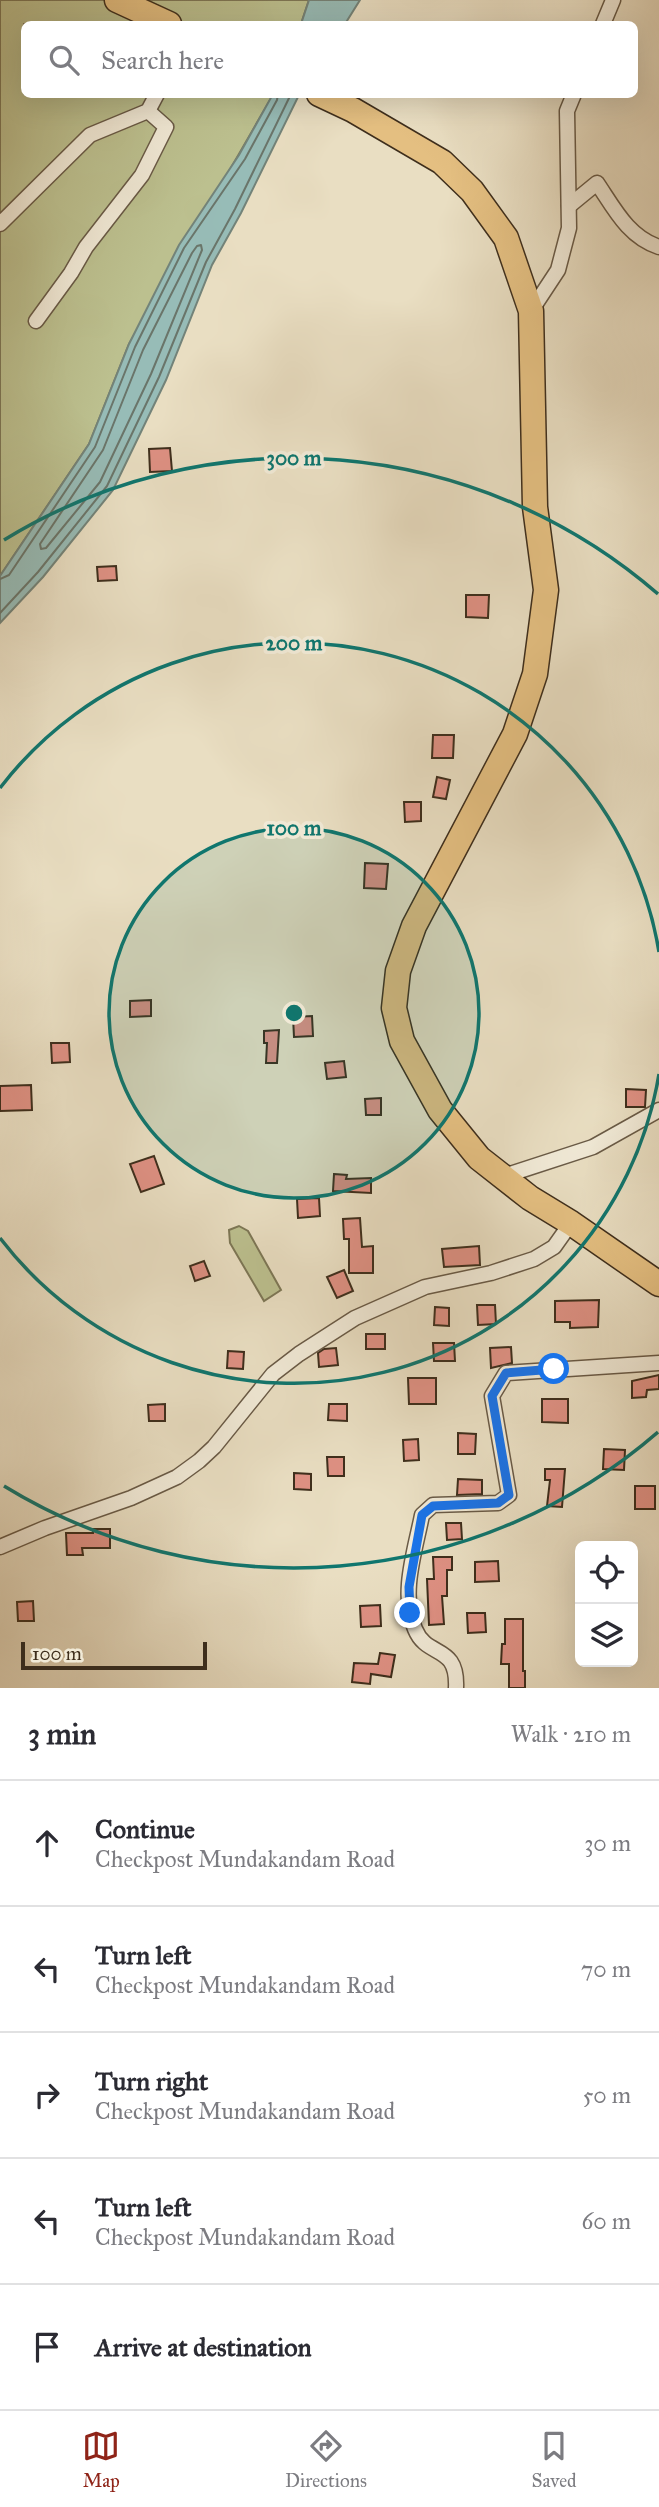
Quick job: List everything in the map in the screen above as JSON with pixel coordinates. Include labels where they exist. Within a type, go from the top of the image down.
[{"type":"highway","points":[[117,0],[155,21]]},
{"type":"highway","points":[[328,98],[442,162],[472,191],[506,238],[531,311],[536,507],[546,590],[535,674],[515,734],[414,926],[398,971],[394,1008],[402,1041],[440,1110],[479,1158],[530,1198],[572,1223],[659,1284]]},
{"type":"street","points":[[604,21],[613,0]]},
{"type":"street","points":[[0,224],[90,135],[148,111],[155,98]]},
{"type":"street","points":[[531,311],[558,270],[569,228],[567,111],[572,98]]},
{"type":"street","points":[[36,321],[72,273],[86,247],[142,175],[166,127],[148,111]]},
{"type":"street","points":[[569,206],[597,183],[624,225],[647,243],[659,247]]},
{"type":"street","points":[[501,1177],[593,1147],[659,1110]]},
{"type":"street","points":[[0,1547],[131,1498],[177,1477],[214,1447],[274,1374],[355,1318],[425,1287],[491,1273],[534,1259],[554,1247],[572,1223]]},
{"type":"street","points":[[456,1688],[452,1661],[416,1632],[408,1602],[409,1587],[422,1515],[426,1510],[433,1506],[498,1503],[509,1495],[492,1396],[506,1373],[659,1363]]},
{"type":"green space","points":[[0,0],[309,0],[302,21],[21,21],[21,98],[271,98],[129,344],[89,444],[0,576]]},
{"type":"green space","points":[[239,1226],[248,1231],[281,1290],[264,1301],[230,1243],[229,1230]]},
{"type":"water","points":[[309,0],[360,0],[347,21],[302,21]]},
{"type":"water","points":[[271,98],[298,98],[241,213],[212,265],[166,380],[113,490],[43,577],[0,623],[0,576],[89,444],[129,344],[179,245],[239,155]]},
{"type":"building","points":[[170,448],[172,471],[150,472],[149,449]]},
{"type":"building","points":[[116,566],[117,580],[98,581],[97,567]]},
{"type":"building","points":[[466,595],[489,595],[488,618],[466,617]]},
{"type":"building","points":[[433,735],[454,735],[453,758],[432,758]]},
{"type":"building","points":[[437,777],[450,780],[446,799],[433,797]]},
{"type":"building","points":[[404,802],[421,802],[421,821],[405,822]]},
{"type":"building","points":[[365,863],[388,864],[386,889],[364,888]]},
{"type":"building","points":[[151,1000],[151,1016],[130,1017],[130,1001]]},
{"type":"building","points":[[312,1016],[313,1036],[294,1037],[293,1017]]},
{"type":"building","points":[[279,1030],[277,1063],[266,1063],[267,1043],[264,1043],[264,1031]]},
{"type":"building","points":[[51,1043],[69,1043],[70,1062],[52,1063]]},
{"type":"building","points":[[344,1061],[346,1077],[327,1079],[325,1063]]},
{"type":"building","points":[[31,1085],[32,1110],[0,1111],[0,1086]]},
{"type":"building","points":[[626,1089],[646,1090],[645,1107],[626,1107]]},
{"type":"building","points":[[381,1098],[381,1115],[366,1115],[365,1099]]},
{"type":"building","points":[[154,1156],[164,1184],[141,1192],[130,1164]]},
{"type":"building","points":[[334,1174],[347,1175],[346,1179],[371,1178],[371,1193],[333,1191]]},
{"type":"building","points":[[319,1198],[320,1216],[298,1218],[297,1199]]},
{"type":"building","points":[[360,1218],[362,1247],[373,1246],[373,1273],[349,1273],[349,1239],[344,1239],[343,1219]]},
{"type":"building","points":[[479,1246],[480,1265],[444,1267],[442,1249]]},
{"type":"building","points":[[204,1261],[210,1276],[195,1281],[190,1266]]},
{"type":"building","points":[[344,1270],[353,1291],[337,1298],[327,1277]]},
{"type":"building","points":[[599,1300],[598,1327],[570,1328],[570,1322],[555,1322],[555,1301]]},
{"type":"building","points":[[477,1305],[495,1305],[496,1324],[478,1325]]},
{"type":"building","points":[[435,1307],[449,1308],[449,1326],[434,1325]]},
{"type":"building","points":[[366,1334],[385,1334],[385,1349],[366,1349]]},
{"type":"building","points":[[433,1343],[454,1343],[455,1361],[434,1361]]},
{"type":"building","points":[[511,1347],[512,1363],[491,1368],[490,1348]]},
{"type":"building","points":[[336,1348],[338,1365],[319,1367],[318,1353],[324,1349]]},
{"type":"building","points":[[228,1351],[244,1352],[243,1369],[227,1368]]},
{"type":"building","points":[[659,1375],[659,1389],[647,1390],[646,1397],[632,1398],[632,1381]]},
{"type":"building","points":[[408,1378],[436,1378],[436,1404],[409,1404]]},
{"type":"building","points":[[542,1399],[568,1399],[568,1423],[542,1422]]},
{"type":"building","points":[[165,1404],[165,1421],[149,1421],[148,1405]]},
{"type":"building","points":[[329,1404],[347,1404],[347,1421],[328,1420]]},
{"type":"building","points":[[458,1433],[476,1434],[475,1454],[458,1454]]},
{"type":"building","points":[[418,1439],[419,1460],[404,1461],[403,1440]]},
{"type":"building","points":[[604,1449],[625,1450],[624,1470],[603,1469]]},
{"type":"building","points":[[327,1457],[344,1457],[344,1476],[328,1476]]},
{"type":"building","points":[[545,1469],[565,1469],[562,1507],[547,1506],[550,1480],[545,1480]]},
{"type":"building","points":[[294,1473],[311,1474],[311,1490],[294,1489]]},
{"type":"building","points":[[458,1479],[482,1480],[482,1494],[457,1495]]},
{"type":"building","points":[[635,1486],[655,1486],[655,1509],[635,1509]]},
{"type":"building","points":[[446,1523],[461,1523],[462,1539],[447,1540]]},
{"type":"building","points":[[93,1529],[110,1529],[110,1548],[82,1548],[83,1555],[67,1555],[66,1533],[93,1533]]},
{"type":"building","points":[[433,1557],[452,1557],[452,1570],[447,1570],[447,1596],[442,1596],[444,1624],[429,1625],[427,1579],[434,1579]]},
{"type":"building","points":[[498,1561],[499,1581],[475,1582],[475,1562]]},
{"type":"building","points":[[33,1601],[34,1621],[18,1621],[17,1602]]},
{"type":"building","points":[[380,1605],[381,1626],[361,1627],[360,1606]]},
{"type":"building","points":[[467,1613],[485,1613],[486,1632],[468,1633]]},
{"type":"building","points":[[505,1619],[523,1619],[525,1688],[509,1688],[509,1664],[501,1664],[502,1644],[505,1644]]},
{"type":"building","points":[[380,1653],[395,1655],[391,1677],[371,1674],[370,1684],[352,1682],[354,1663],[378,1664]]},
{"type":"route","points":[[410,1613],[409,1587],[422,1515],[426,1510],[433,1506],[498,1503],[509,1495],[492,1396],[506,1373],[554,1369]]}]
